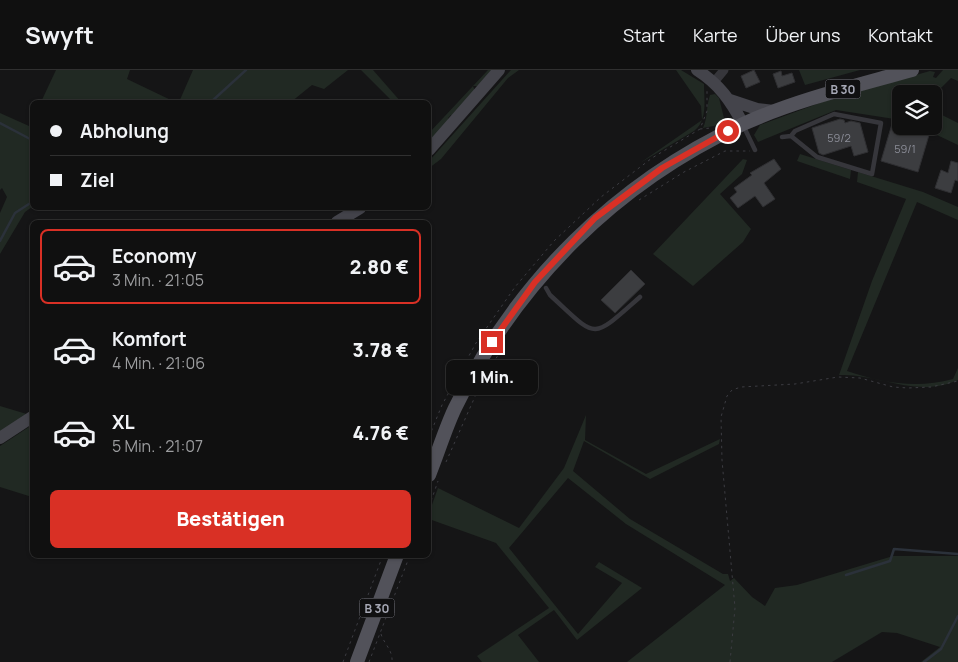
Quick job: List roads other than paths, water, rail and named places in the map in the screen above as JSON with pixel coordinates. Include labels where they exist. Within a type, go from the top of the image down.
[{"type":"main road","name":"B 30","points":[[431,470],[455,408],[492,342],[535,282],[595,218],[662,168],[743,124],[774,111],[912,70]]},
{"type":"main road","name":"B 30","points":[[356,662],[396,558]]},
{"type":"street","points":[[431,148],[499,70]]},
{"type":"street","points":[[697,70],[714,82],[730,100],[743,124]]},
{"type":"street","points":[[714,82],[724,70]]},
{"type":"street","points":[[730,100],[757,109],[774,111]]},
{"type":"street","points":[[340,220],[357,210]]},
{"type":"street","points":[[0,438],[30,418]]},
{"type":"lane","points":[[782,137],[790,136],[795,131],[834,114],[881,123],[872,174],[817,157],[790,136]]},
{"type":"lane","points":[[743,124],[755,150]]},
{"type":"lane","points":[[546,288],[587,329],[598,330],[608,326],[640,297]]},
{"type":"waterway","points":[[213,100],[246,70]]},
{"type":"waterway","points":[[0,123],[30,139]]},
{"type":"waterway","points":[[0,241],[15,213],[30,203]]},
{"type":"waterway","points":[[846,575],[890,561],[894,549],[958,554]]},
{"type":"waterway","points":[[924,662],[941,649],[958,616]]}]
